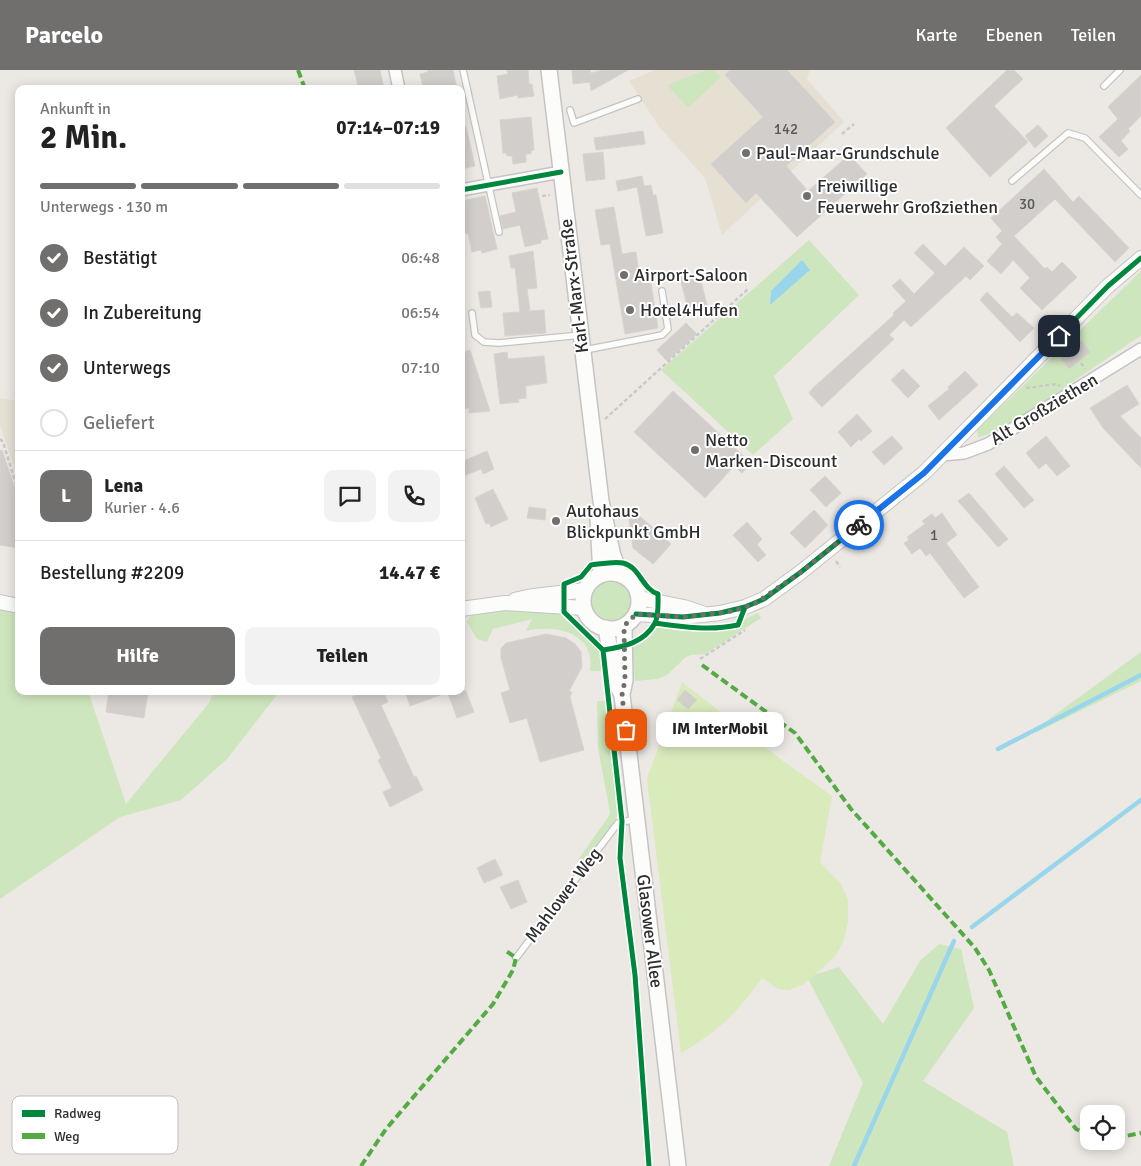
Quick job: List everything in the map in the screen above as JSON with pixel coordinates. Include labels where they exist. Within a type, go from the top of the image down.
[{"type":"main road","name":"Karl-Marx-Straße","points":[[548,70],[601,501],[613,556],[621,575]]},
{"type":"main road","name":"Karl-Marx-Straße","points":[[601,501],[598,520],[601,575]]},
{"type":"main road","points":[[611,573],[621,575],[633,584],[639,598],[636,614],[624,626],[615,629],[606,628],[592,621],[584,608],[585,590],[594,579],[601,575],[611,573]]},
{"type":"main road","name":"Glasower Allee","points":[[624,626],[625,680],[622,695],[678,1166]]},
{"type":"main road","name":"Glasower Allee","points":[[606,628],[615,680],[622,695]]},
{"type":"street","points":[[395,70],[398,85]]},
{"type":"street","points":[[465,189],[561,172]]},
{"type":"street","name":"Alt Großziethen","points":[[636,614],[683,617],[733,611],[764,599],[801,572],[924,473],[1108,286],[1141,258]]},
{"type":"street","name":"Alt Großziethen","points":[[942,455],[964,453],[988,444],[1141,350]]},
{"type":"street","points":[[465,608],[505,603],[538,594],[564,594],[585,590]]},
{"type":"street","name":"Alt Großziethen","points":[[639,598],[684,607],[705,614]]},
{"type":"street","points":[[0,602],[15,605]]},
{"type":"street","points":[[505,603],[584,608]]},
{"type":"lane","points":[[463,70],[500,232]]},
{"type":"lane","points":[[1104,86],[1120,70]]},
{"type":"lane","points":[[570,110],[574,123],[638,99]]},
{"type":"lane","points":[[1012,181],[1068,133],[1085,138],[1141,195]]},
{"type":"lane","points":[[472,313],[475,336],[484,342],[581,343],[662,335],[668,329],[662,291]]},
{"type":"lane","name":"Mahlower Weg","points":[[516,958],[618,823],[636,819]]},
{"type":"path","points":[[842,134],[854,124]]},
{"type":"path","points":[[542,196],[552,195]]},
{"type":"path","points":[[602,421],[748,289]]},
{"type":"path","points":[[1081,363],[1088,372]]},
{"type":"path","points":[[1011,384],[1018,388],[1057,384],[1062,387]]},
{"type":"path","points":[[0,439],[3,442],[15,481]]},
{"type":"path","points":[[863,534],[871,544]]},
{"type":"path","points":[[833,558],[840,567]]},
{"type":"path","points":[[700,659],[745,630]]},
{"type":"shaded area","name":"Paul-Maar-Grundschule","points":[[655,70],[810,70],[807,79],[844,122],[722,235],[705,178],[660,128],[629,81]]},
{"type":"shaded area","points":[[0,398],[15,400],[15,470],[0,425]]},
{"type":"green space","points":[[706,70],[714,70],[721,77],[688,108],[667,85]]},
{"type":"green space","points":[[809,240],[859,295],[774,376],[793,419],[753,455],[661,370]]},
{"type":"green space","points":[[1141,271],[1141,336],[1008,424],[989,434],[978,437],[977,430]]},
{"type":"green space","points":[[611,581],[625,587],[631,601],[625,615],[611,621],[597,615],[591,601],[597,587]]},
{"type":"green space","points":[[0,608],[15,611],[15,695],[89,695],[126,804],[209,703],[212,695],[277,695],[227,759],[181,800],[120,817],[0,899]]},
{"type":"green space","points":[[554,609],[600,651],[603,671],[590,671],[590,658],[587,647],[580,639],[571,634],[561,630],[549,629],[526,631],[532,619],[493,629],[487,642],[477,639],[467,622],[473,614],[504,610]]},
{"type":"green space","points":[[758,613],[761,618],[705,654],[686,657],[667,675],[658,679],[635,681],[632,649],[651,635],[661,621],[698,624],[723,623],[747,618]]},
{"type":"green space","points":[[1141,652],[1141,681],[1035,733],[1045,722]]},
{"type":"green space","points":[[682,682],[783,761],[832,796],[820,862],[841,884],[848,900],[848,921],[844,940],[835,957],[804,984],[789,990],[778,989],[762,978],[726,1021],[705,1038],[681,1053],[647,779]]},
{"type":"green space","points":[[597,701],[606,701],[618,813],[616,820],[581,864],[577,861],[610,812],[598,748]]},
{"type":"green space","points":[[939,944],[961,949],[974,1008],[923,1081],[1007,1132],[1014,1166],[829,1166],[863,1083],[807,977],[839,967],[883,1024],[920,961]]},
{"type":"water","points":[[802,260],[810,270],[770,305],[771,291]]},
{"type":"building","points":[[354,70],[380,70],[383,85],[358,85]]},
{"type":"building","points":[[428,70],[453,70],[456,85],[423,85],[420,74],[428,72]]},
{"type":"building","points":[[507,70],[528,70],[529,84],[532,84],[534,96],[518,98],[518,95],[500,99],[497,76],[508,74]]},
{"type":"building","points":[[572,70],[590,70],[591,73],[603,70],[628,70],[591,91],[590,82],[573,84]]},
{"type":"building","points":[[730,70],[787,70],[835,122],[786,166],[808,191],[849,155],[867,174],[797,237],[756,193],[746,203],[711,164],[763,117],[725,75]]},
{"type":"building","points":[[1007,70],[1014,70],[1023,79],[994,106],[1028,142],[990,177],[946,128]]},
{"type":"building","points":[[1141,75],[1141,116],[1128,129],[1130,131],[1121,141],[1128,149],[1119,157],[1099,137],[1118,119],[1108,107]]},
{"type":"building","points":[[531,117],[534,150],[531,151],[531,154],[526,154],[526,162],[513,164],[512,156],[507,156],[506,153],[503,153],[500,120]]},
{"type":"building","points":[[1038,125],[1048,136],[1035,148],[1025,136]]},
{"type":"building","points":[[465,127],[466,127],[475,166],[465,168]]},
{"type":"building","points":[[643,131],[645,144],[596,150],[594,138]]},
{"type":"building","points":[[603,152],[605,179],[586,181],[583,154]]},
{"type":"building","points":[[1044,169],[1073,202],[1079,196],[1129,248],[1115,262],[1055,199],[1014,236],[1045,269],[1047,267],[1052,272],[1062,262],[1077,277],[1042,310],[1020,288],[1030,278],[1013,260],[1001,274],[987,261],[1002,244],[996,237],[1002,231],[991,218]]},
{"type":"building","points":[[642,176],[644,186],[651,185],[653,195],[656,195],[663,233],[646,236],[637,187],[618,191],[616,181]]},
{"type":"building","points":[[537,188],[548,239],[525,247],[520,225],[503,229],[500,216],[516,212],[512,193]]},
{"type":"building","points":[[485,196],[497,249],[482,253],[481,250],[472,252],[468,233],[465,234],[465,200]]},
{"type":"building","points":[[614,207],[622,254],[636,252],[639,273],[649,271],[658,328],[625,334],[610,244],[601,245],[595,210]]},
{"type":"building","points":[[923,244],[945,266],[964,247],[984,266],[970,280],[966,276],[911,327],[904,320],[889,335],[894,339],[822,407],[809,393],[894,315],[893,313],[906,301],[892,286],[900,279],[914,294],[935,273],[914,253]]},
{"type":"building","points":[[533,251],[537,288],[527,289],[530,311],[544,310],[546,333],[505,336],[503,313],[520,312],[515,268],[511,268],[509,256]]},
{"type":"building","points":[[696,273],[698,281],[701,281],[708,309],[689,314],[680,277]]},
{"type":"building","points":[[490,291],[492,307],[481,308],[478,292]]},
{"type":"building","points":[[987,292],[1012,317],[1017,313],[1034,328],[1020,342],[980,300]]},
{"type":"building","points":[[686,323],[697,334],[667,361],[657,350]]},
{"type":"building","points":[[1081,340],[1090,352],[1069,369],[1060,357]]},
{"type":"building","points":[[470,350],[490,411],[469,413],[469,408],[465,408],[465,352]]},
{"type":"building","points":[[507,352],[508,359],[544,356],[547,383],[526,386],[526,398],[518,399],[519,402],[500,404],[494,354]]},
{"type":"building","points":[[903,369],[920,386],[908,398],[891,380]]},
{"type":"building","points":[[965,371],[978,385],[939,420],[928,406],[949,389],[948,387]]},
{"type":"building","points":[[1127,385],[1139,404],[1120,416],[1141,438],[1141,468],[1103,428],[1090,408]]},
{"type":"building","name":"Netto Marken-Discount","points":[[673,391],[751,463],[742,473],[734,466],[705,498],[634,432]]},
{"type":"building","points":[[857,414],[872,431],[861,441],[859,439],[851,447],[838,432]]},
{"type":"building","points":[[892,436],[903,448],[884,465],[872,452]]},
{"type":"building","points":[[1046,436],[1070,466],[1057,476],[1046,463],[1039,469],[1026,453]]},
{"type":"building","points":[[2,450],[15,489],[15,547],[0,545],[0,451]]},
{"type":"building","points":[[487,451],[494,469],[483,474],[481,469],[465,475],[465,460]]},
{"type":"building","points":[[1004,466],[1034,500],[1024,508],[995,474]]},
{"type":"building","points":[[825,476],[841,493],[826,507],[810,490]]},
{"type":"building","points":[[493,489],[508,519],[491,527],[489,523],[486,524],[475,498]]},
{"type":"building","points":[[969,493],[1008,539],[998,547],[958,501]]},
{"type":"building","points":[[529,507],[546,509],[545,520],[527,518]]},
{"type":"building","points":[[814,510],[828,525],[805,548],[790,533]]},
{"type":"building","points":[[635,512],[671,544],[653,564],[633,548],[629,519]]},
{"type":"building","points":[[942,513],[957,535],[946,543],[979,587],[964,598],[930,553],[926,556],[920,548],[912,554],[904,543],[909,540],[907,537],[925,524],[922,521],[932,514],[935,518]]},
{"type":"building","points":[[747,522],[762,539],[757,545],[766,555],[758,562],[733,535]]},
{"type":"building","points":[[546,634],[566,638],[575,644],[581,652],[582,667],[569,691],[572,692],[570,697],[584,750],[540,762],[527,718],[510,723],[501,693],[510,690],[501,658],[501,648],[506,643]]},
{"type":"building","points":[[685,690],[697,700],[688,709],[677,700]]},
{"type":"building","points":[[466,691],[474,712],[457,718],[448,695],[465,695]]},
{"type":"building","points":[[108,695],[148,695],[144,718],[106,712]]},
{"type":"building","points":[[357,695],[385,695],[388,702],[381,705],[414,777],[416,776],[423,790],[390,807],[383,792],[392,788],[378,760],[381,758],[352,697]]},
{"type":"building","points":[[406,695],[440,695],[410,706]]},
{"type":"building","points":[[495,859],[503,875],[484,883],[477,868]]},
{"type":"building","points":[[518,880],[527,902],[511,909],[500,887]]},
{"type":"waterway","points":[[998,749],[1141,675]]},
{"type":"waterway","points":[[972,927],[1141,800]]},
{"type":"waterway","points":[[854,1166],[954,941]]},
{"type":"marked path","points":[[298,70],[304,85]]},
{"type":"marked path","points":[[702,665],[795,733],[851,809],[975,948],[989,970],[1036,1077],[1076,1129],[1080,1131]]},
{"type":"marked path","points":[[361,1166],[386,1129],[493,1004],[513,970],[516,958],[505,950]]},
{"type":"marked path","points":[[1125,1136],[1141,1133]]},
{"type":"cycle path","points":[[465,189],[561,172]]},
{"type":"cycle path","points":[[636,614],[683,617],[720,613],[745,607],[764,599],[801,572],[924,473],[1108,286],[1141,258]]},
{"type":"cycle path","points":[[603,650],[639,640],[650,630],[657,616],[658,594],[648,588],[629,565],[623,563],[611,562],[591,565],[581,577],[564,584],[564,612],[603,650],[622,821],[620,858],[635,975],[649,1166]]},
{"type":"cycle path","points":[[655,623],[686,627],[728,627],[738,625],[745,607]]},
{"type":"way so far","points":[[626,730],[622,695],[625,680],[624,626],[636,614],[683,617],[745,608],[764,599],[859,525]]},
{"type":"place","name":"Paul-Maar-Grundschule","points":[[746,153]]},
{"type":"place","name":"Freiwillige Feuerwehr Großziethen","points":[[807,196]]},
{"type":"place","name":"Airport-Saloon","points":[[624,275]]},
{"type":"place","name":"Hotel4Hufen","points":[[630,310]]},
{"type":"place","name":"Netto Marken-Discount","points":[[695,450]]},
{"type":"place","name":"Autohaus Blickpunkt GmbH","points":[[556,521]]},
{"type":"place","name":"IM InterMobil","points":[[626,730]]},
{"type":"route","points":[[859,525],[924,473],[1059,336]]}]
